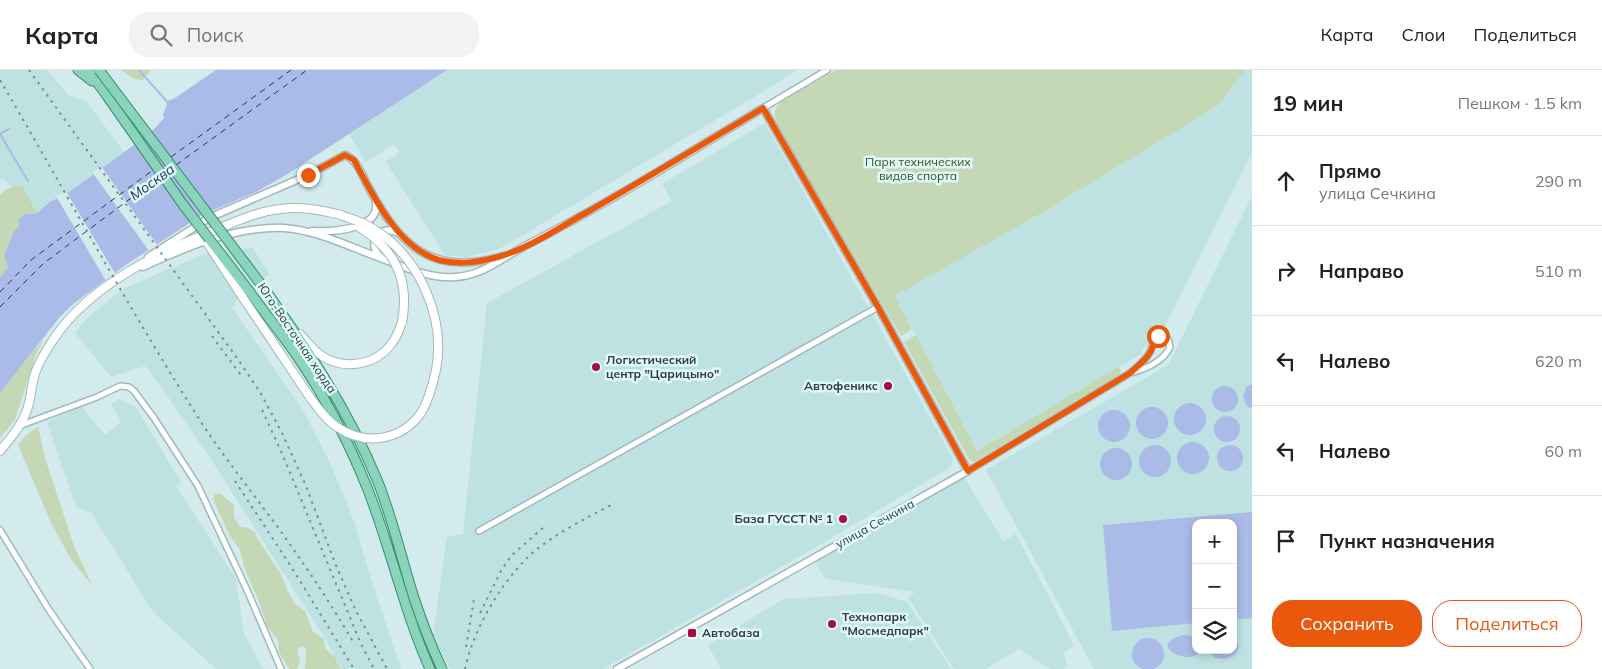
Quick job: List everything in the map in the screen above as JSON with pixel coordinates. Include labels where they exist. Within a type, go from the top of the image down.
[{"type":"main road","points":[[78,70],[106,93]]},
{"type":"main road","name":"Юго-Восточная хорда","points":[[88,70],[246,294],[295,352],[322,396],[368,489],[403,600],[418,643],[430,669]]},
{"type":"main road","name":"Юго-Восточная хорда","points":[[99,70],[260,283],[305,345],[332,389],[362,445],[379,484],[414,598],[442,669]]},
{"type":"main road","points":[[0,451],[19,426],[26,412],[31,398],[35,374],[53,340],[79,309],[118,279],[156,255],[240,220],[281,208],[312,209],[341,215],[372,228],[388,240],[406,258],[417,274],[426,291],[436,323],[438,342],[437,362],[428,399],[420,413],[409,425],[385,438],[358,437],[335,426],[311,399],[246,294]]},
{"type":"main road","points":[[284,316],[320,355],[330,360],[352,364],[372,360],[383,353],[398,335],[402,322],[405,296],[398,268],[388,250],[370,234],[341,215]]},
{"type":"street","points":[[118,279],[195,245],[232,234],[262,229],[285,228],[301,231],[431,275],[455,277],[471,275],[492,266],[512,253],[628,190],[827,70]]},
{"type":"street","points":[[763,108],[878,307],[968,471]]},
{"type":"street","points":[[118,279],[134,266],[209,218],[308,175],[345,155],[354,160],[375,200],[402,236],[414,248],[430,257],[448,262],[478,262],[512,253]]},
{"type":"street","points":[[301,231],[328,232],[363,224],[369,221],[376,213],[377,204],[375,200]]},
{"type":"street","points":[[389,261],[376,253],[375,239],[386,230],[402,236]]},
{"type":"street","points":[[479,531],[878,307]]},
{"type":"street","name":"улица Сечкина","points":[[617,669],[968,471],[1130,373],[1151,351],[1155,338],[1164,336],[1168,338],[1170,347],[1161,358],[1143,370],[1130,373]]},
{"type":"street","points":[[19,426],[97,398],[120,386],[129,387],[134,391],[154,418],[198,486],[247,590],[281,669]]},
{"type":"street","points":[[0,530],[49,610],[90,669]]},
{"type":"shaded area","points":[[0,70],[47,70],[68,95],[86,101],[124,152],[69,192],[50,202],[37,213],[22,185],[11,187],[3,178],[0,180]]},
{"type":"shaded area","points":[[447,70],[797,70],[499,249],[466,257],[445,255],[386,162],[400,152],[394,144],[366,162],[349,134]]},
{"type":"shaded area","points":[[1245,70],[1252,70],[1252,153],[1164,328],[1144,347],[1141,354],[977,451],[895,296],[1040,214],[1219,105]]},
{"type":"shaded area","points":[[765,123],[953,459],[951,467],[603,669],[450,669],[433,636],[447,537],[463,534],[487,303],[672,201],[662,184]]},
{"type":"shaded area","points":[[1252,196],[1252,669],[1094,669],[986,470],[1168,365]]},
{"type":"shaded area","points":[[253,248],[269,274],[240,295],[232,308],[303,410],[331,465],[355,524],[374,589],[401,669],[342,669],[324,637],[214,464],[145,366],[111,377],[75,333],[88,317],[123,289],[213,250]]},
{"type":"shaded area","points":[[119,399],[136,407],[181,482],[176,486],[236,579],[244,634],[263,669],[216,669],[153,612],[91,512],[76,507],[47,422],[81,406],[105,435],[121,422],[112,406]]},
{"type":"shaded area","points":[[964,477],[1003,541],[1016,534],[1074,645],[1064,653],[1067,666],[1063,669],[1050,669],[1019,649],[986,669],[954,669],[908,597],[915,592],[826,579],[814,561]]},
{"type":"shaded area","name":"Технопарк \"Мосмедпарк\"","points":[[878,593],[907,602],[951,669],[721,669],[708,645],[783,599]]},
{"type":"green space","points":[[121,70],[151,71],[143,80],[134,79]]},
{"type":"green space","name":"Парк технических видов спорта","points":[[836,70],[1245,70],[1219,105],[1040,214],[895,296],[912,329],[901,336],[778,127],[776,119],[775,110],[782,101]]},
{"type":"green space","points":[[22,185],[37,213],[26,214],[19,227],[14,231],[4,255],[8,268],[0,277],[0,194],[11,187]]},
{"type":"green space","points":[[916,335],[977,451],[1120,366],[1121,371],[1118,376],[974,462],[970,461],[904,342]]},
{"type":"green space","points":[[44,339],[36,354],[15,420],[0,438],[0,393]]},
{"type":"green space","points":[[38,426],[45,458],[74,546],[93,587],[71,559],[51,523],[18,445],[22,439]]},
{"type":"green space","points":[[215,493],[221,494],[234,505],[234,517],[240,527],[249,528],[255,532],[281,574],[295,604],[305,611],[313,632],[323,638],[326,649],[335,657],[341,669],[305,669],[306,649],[301,646],[297,650],[300,661],[297,669],[289,669],[279,652],[278,640],[267,626],[244,567],[240,550],[230,536],[215,504],[213,499]]},
{"type":"water","name":"Москва","points":[[216,70],[447,70],[286,175],[256,192],[202,215],[127,264],[72,305],[59,318],[0,393],[0,277],[8,268],[4,255],[14,231],[19,227],[19,218],[26,214],[37,213],[50,202],[69,192],[138,142],[164,118],[163,115],[168,101]]},
{"type":"water","points":[[1252,384],[1252,409],[1247,406],[1243,397],[1246,387]]},
{"type":"water","points":[[1225,386],[1234,390],[1238,399],[1234,408],[1225,412],[1216,408],[1212,399],[1216,390]]},
{"type":"water","points":[[1190,403],[1196,404],[1201,408],[1205,413],[1205,425],[1201,430],[1196,434],[1190,435],[1184,434],[1179,430],[1175,425],[1174,419],[1175,413],[1179,408],[1184,404]]},
{"type":"water","points":[[1152,407],[1158,408],[1163,412],[1167,417],[1167,429],[1163,434],[1158,438],[1152,439],[1146,438],[1141,434],[1137,429],[1136,423],[1137,417],[1141,412],[1146,408]]},
{"type":"water","points":[[1114,410],[1120,411],[1125,415],[1129,420],[1129,432],[1125,437],[1120,441],[1114,442],[1108,441],[1103,437],[1099,432],[1098,426],[1099,420],[1103,415],[1108,411]]},
{"type":"water","points":[[1227,416],[1236,420],[1240,429],[1236,438],[1227,442],[1218,438],[1214,429],[1218,420]]},
{"type":"water","points":[[1193,442],[1199,443],[1204,447],[1208,452],[1208,464],[1204,469],[1199,473],[1193,474],[1187,473],[1182,469],[1178,464],[1177,458],[1178,452],[1182,447],[1187,443]]},
{"type":"water","points":[[1155,445],[1161,446],[1166,450],[1170,455],[1170,467],[1166,472],[1161,476],[1155,477],[1149,476],[1144,472],[1140,467],[1139,461],[1140,455],[1144,450],[1149,446]]},
{"type":"water","points":[[1230,445],[1239,449],[1243,458],[1239,467],[1230,471],[1221,467],[1217,458],[1221,449]]},
{"type":"water","points":[[1116,448],[1122,449],[1127,453],[1131,458],[1131,470],[1127,475],[1122,479],[1116,480],[1110,479],[1105,475],[1101,470],[1100,464],[1101,458],[1105,453],[1110,449]]},
{"type":"water","points":[[1252,512],[1252,618],[1237,620],[1237,519],[1192,519],[1192,623],[1112,631],[1103,525]]},
{"type":"water","points":[[1184,635],[1192,637],[1192,654],[1198,654],[1189,657],[1174,653],[1169,649],[1168,644],[1172,639]]},
{"type":"water","points":[[1148,638],[1154,639],[1159,643],[1163,648],[1163,660],[1159,665],[1154,669],[1148,670],[1142,669],[1137,665],[1133,660],[1132,654],[1133,648],[1137,643],[1142,639]]},
{"type":"water","points":[[1212,654],[1235,654],[1225,659]]},
{"type":"pier","points":[[101,166],[158,246],[149,251],[92,172]]},
{"type":"pier","points":[[66,191],[116,275],[106,281],[56,196]]},
{"type":"waterway","points":[[139,70],[169,104]]},
{"type":"waterway","points":[[9,129],[0,134],[28,181]]},
{"type":"ferry route","points":[[171,157],[291,70]]},
{"type":"ferry route","points":[[176,165],[307,70]]},
{"type":"ferry route","points":[[0,292],[31,260],[153,170]]},
{"type":"ferry route","points":[[0,307],[44,263],[158,178]]},
{"type":"railway","points":[[29,70],[260,392],[282,433],[306,486],[335,563],[355,609],[387,669]]},
{"type":"railway","points":[[0,80],[126,299],[205,428],[306,567],[355,645]]},
{"type":"railway","points":[[212,336],[243,378]]},
{"type":"railway","points":[[262,410],[281,451],[361,644],[374,669]]},
{"type":"railway","points":[[235,481],[292,568],[354,669]]},
{"type":"railway","points":[[465,669],[480,625],[496,597],[515,571],[544,544],[580,521],[615,503]]},
{"type":"railway","points":[[480,613],[502,569],[512,555],[544,527]]},
{"type":"railway","points":[[466,647],[474,599]]},
{"type":"place","name":"Логистический центр \"Царицыно\"","points":[[596,367]]},
{"type":"place","name":"Автофеникс","points":[[888,386]]},
{"type":"place","name":"База ГУССТ № 1","points":[[843,519]]},
{"type":"place","name":"Технопарк \"Мосмедпарк\"","points":[[832,624]]},
{"type":"place","name":"Автобаза","points":[[692,633]]},
{"type":"route","points":[[308,175],[345,155],[354,160],[378,204],[402,236],[414,248],[430,257],[448,262],[478,262],[512,253],[537,240],[628,190],[763,108],[878,307],[968,471],[1130,373],[1146,358],[1151,351],[1153,340],[1158,336]]}]
